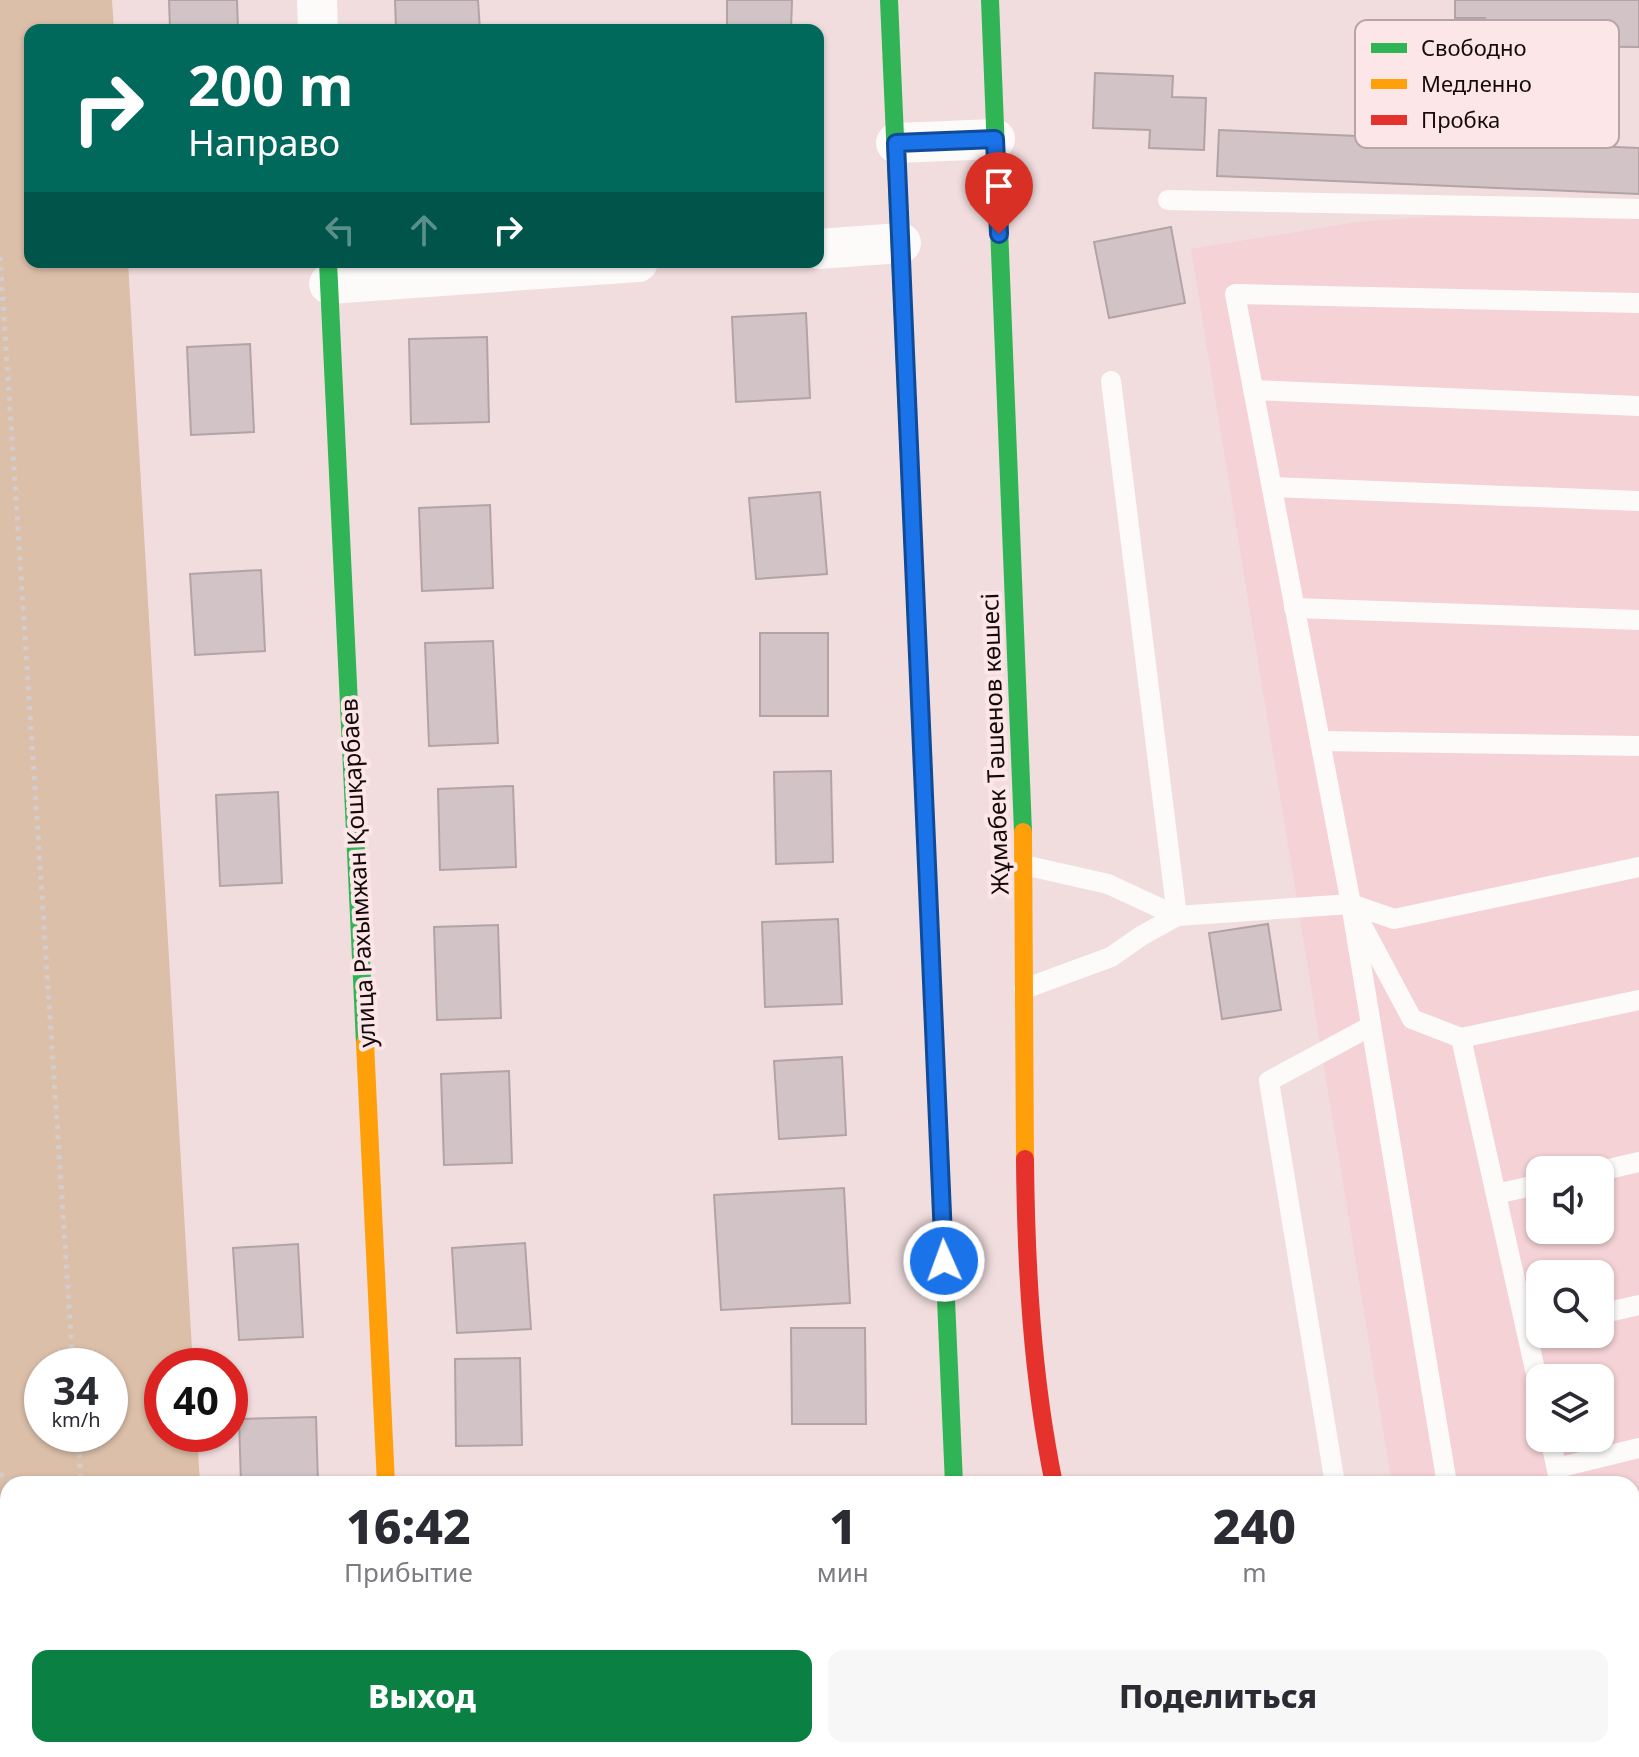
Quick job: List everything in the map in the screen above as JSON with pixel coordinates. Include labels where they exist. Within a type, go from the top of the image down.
[{"type":"street","points":[[317,0],[318,24]]},
{"type":"street","points":[[889,0],[954,1476]]},
{"type":"street","name":"Жұмабек Тәшенов көшесі","points":[[990,0],[1024,865],[1026,1257],[1044,1435],[1052,1476]]},
{"type":"street","points":[[896,143],[995,139]]},
{"type":"street","points":[[824,249],[901,243]]},
{"type":"street","points":[[329,273],[469,268]]},
{"type":"street","name":"улица Рахымжан Қошқарбаев","points":[[329,273],[386,1476]]},
{"type":"lane","points":[[1168,200],[1639,209]]},
{"type":"lane","points":[[1446,1476],[1351,904],[1235,294],[1639,303]]},
{"type":"lane","points":[[1111,381],[1177,916]]},
{"type":"lane","points":[[1253,390],[1639,406]]},
{"type":"lane","points":[[1272,487],[1639,501]]},
{"type":"lane","points":[[1294,608],[1639,620]]},
{"type":"lane","points":[[1320,741],[1639,746]]},
{"type":"lane","points":[[1024,865],[1108,884],[1177,916]]},
{"type":"lane","points":[[1024,989],[1111,957],[1177,916],[1351,904],[1394,919],[1639,867]]},
{"type":"lane","points":[[1351,904],[1412,1019],[1461,1038],[1639,1000]]},
{"type":"lane","points":[[1334,1476],[1269,1081],[1371,1026]]},
{"type":"lane","points":[[1461,1038],[1496,1194],[1526,1303]]},
{"type":"lane","points":[[1614,1168],[1639,1162]]},
{"type":"lane","points":[[1496,1194],[1526,1187]]},
{"type":"lane","points":[[1614,1311],[1639,1305]]},
{"type":"lane","points":[[1553,1452],[1559,1476],[1639,1448]]},
{"type":"path","points":[[0,257],[72,1348]]},
{"type":"path","points":[[79,1452],[81,1476]]},
{"type":"shaded area","points":[[0,0],[112,0],[114,24],[24,24],[24,268],[128,268],[192,1348],[144,1348],[144,1452],[198,1452],[200,1476],[0,1476]]},
{"type":"shaded area","points":[[1639,202],[1639,1476],[1391,1476],[1191,249],[1357,222]]},
{"type":"building","points":[[169,0],[237,0],[238,24],[170,24]]},
{"type":"building","points":[[395,0],[478,0],[480,24],[396,24]]},
{"type":"building","points":[[727,0],[792,0],[791,24],[727,24]]},
{"type":"building","points":[[1455,0],[1639,0],[1639,47],[1619,47],[1619,20],[1455,18]]},
{"type":"building","points":[[1095,73],[1173,76],[1172,97],[1206,98],[1204,150],[1149,148],[1150,130],[1093,128]]},
{"type":"building","points":[[1219,130],[1355,136],[1355,148],[1639,148],[1639,194],[1217,176]]},
{"type":"building","points":[[1171,227],[1185,303],[1109,318],[1094,242]]},
{"type":"building","points":[[806,313],[810,398],[736,402],[732,317]]},
{"type":"building","points":[[487,337],[489,422],[411,424],[409,339]]},
{"type":"building","points":[[250,344],[254,432],[191,435],[187,347]]},
{"type":"building","points":[[820,492],[827,574],[756,579],[749,498]]},
{"type":"building","points":[[490,505],[493,588],[422,591],[419,508]]},
{"type":"building","points":[[261,570],[265,651],[195,655],[190,574]]},
{"type":"building","points":[[760,633],[828,633],[828,716],[760,716]]},
{"type":"building","points":[[493,641],[498,743],[429,746],[425,643]]},
{"type":"building","points":[[831,771],[833,862],[776,864],[774,772]]},
{"type":"building","points":[[513,786],[516,867],[440,870],[438,789]]},
{"type":"building","points":[[278,792],[282,883],[220,886],[216,795]]},
{"type":"building","points":[[838,919],[842,1004],[765,1007],[762,922]]},
{"type":"building","points":[[1268,924],[1281,1010],[1222,1019],[1209,933]]},
{"type":"building","points":[[498,925],[501,1018],[437,1020],[434,927]]},
{"type":"building","points":[[842,1057],[846,1135],[779,1139],[774,1061]]},
{"type":"building","points":[[509,1071],[512,1163],[444,1165],[441,1074]]},
{"type":"building","points":[[844,1188],[850,1303],[721,1310],[714,1195]]},
{"type":"building","points":[[525,1243],[531,1329],[457,1333],[452,1248]]},
{"type":"building","points":[[298,1244],[303,1337],[239,1340],[233,1248]]},
{"type":"building","points":[[791,1328],[865,1328],[866,1424],[792,1424]]},
{"type":"building","points":[[520,1358],[522,1445],[456,1446],[455,1359]]},
{"type":"building","points":[[316,1417],[318,1476],[241,1476],[240,1452],[248,1452],[248,1419]]},
{"type":"traffic: fast","points":[[889,0],[922,753]]},
{"type":"traffic: fast","points":[[990,0],[1023,832]]},
{"type":"traffic: fast","points":[[328,268],[365,1043]]},
{"type":"traffic: fast","points":[[936,1068],[954,1476]]},
{"type":"traffic: slow","points":[[922,753],[936,1068]]},
{"type":"traffic: slow","points":[[1023,832],[1025,1159]]},
{"type":"traffic: slow","points":[[365,1043],[386,1476]]},
{"type":"traffic: jam","points":[[1025,1159],[1032,1322],[1040,1403],[1052,1476]]},
{"type":"route","points":[[944,1261],[896,143],[995,139],[999,234]]}]
